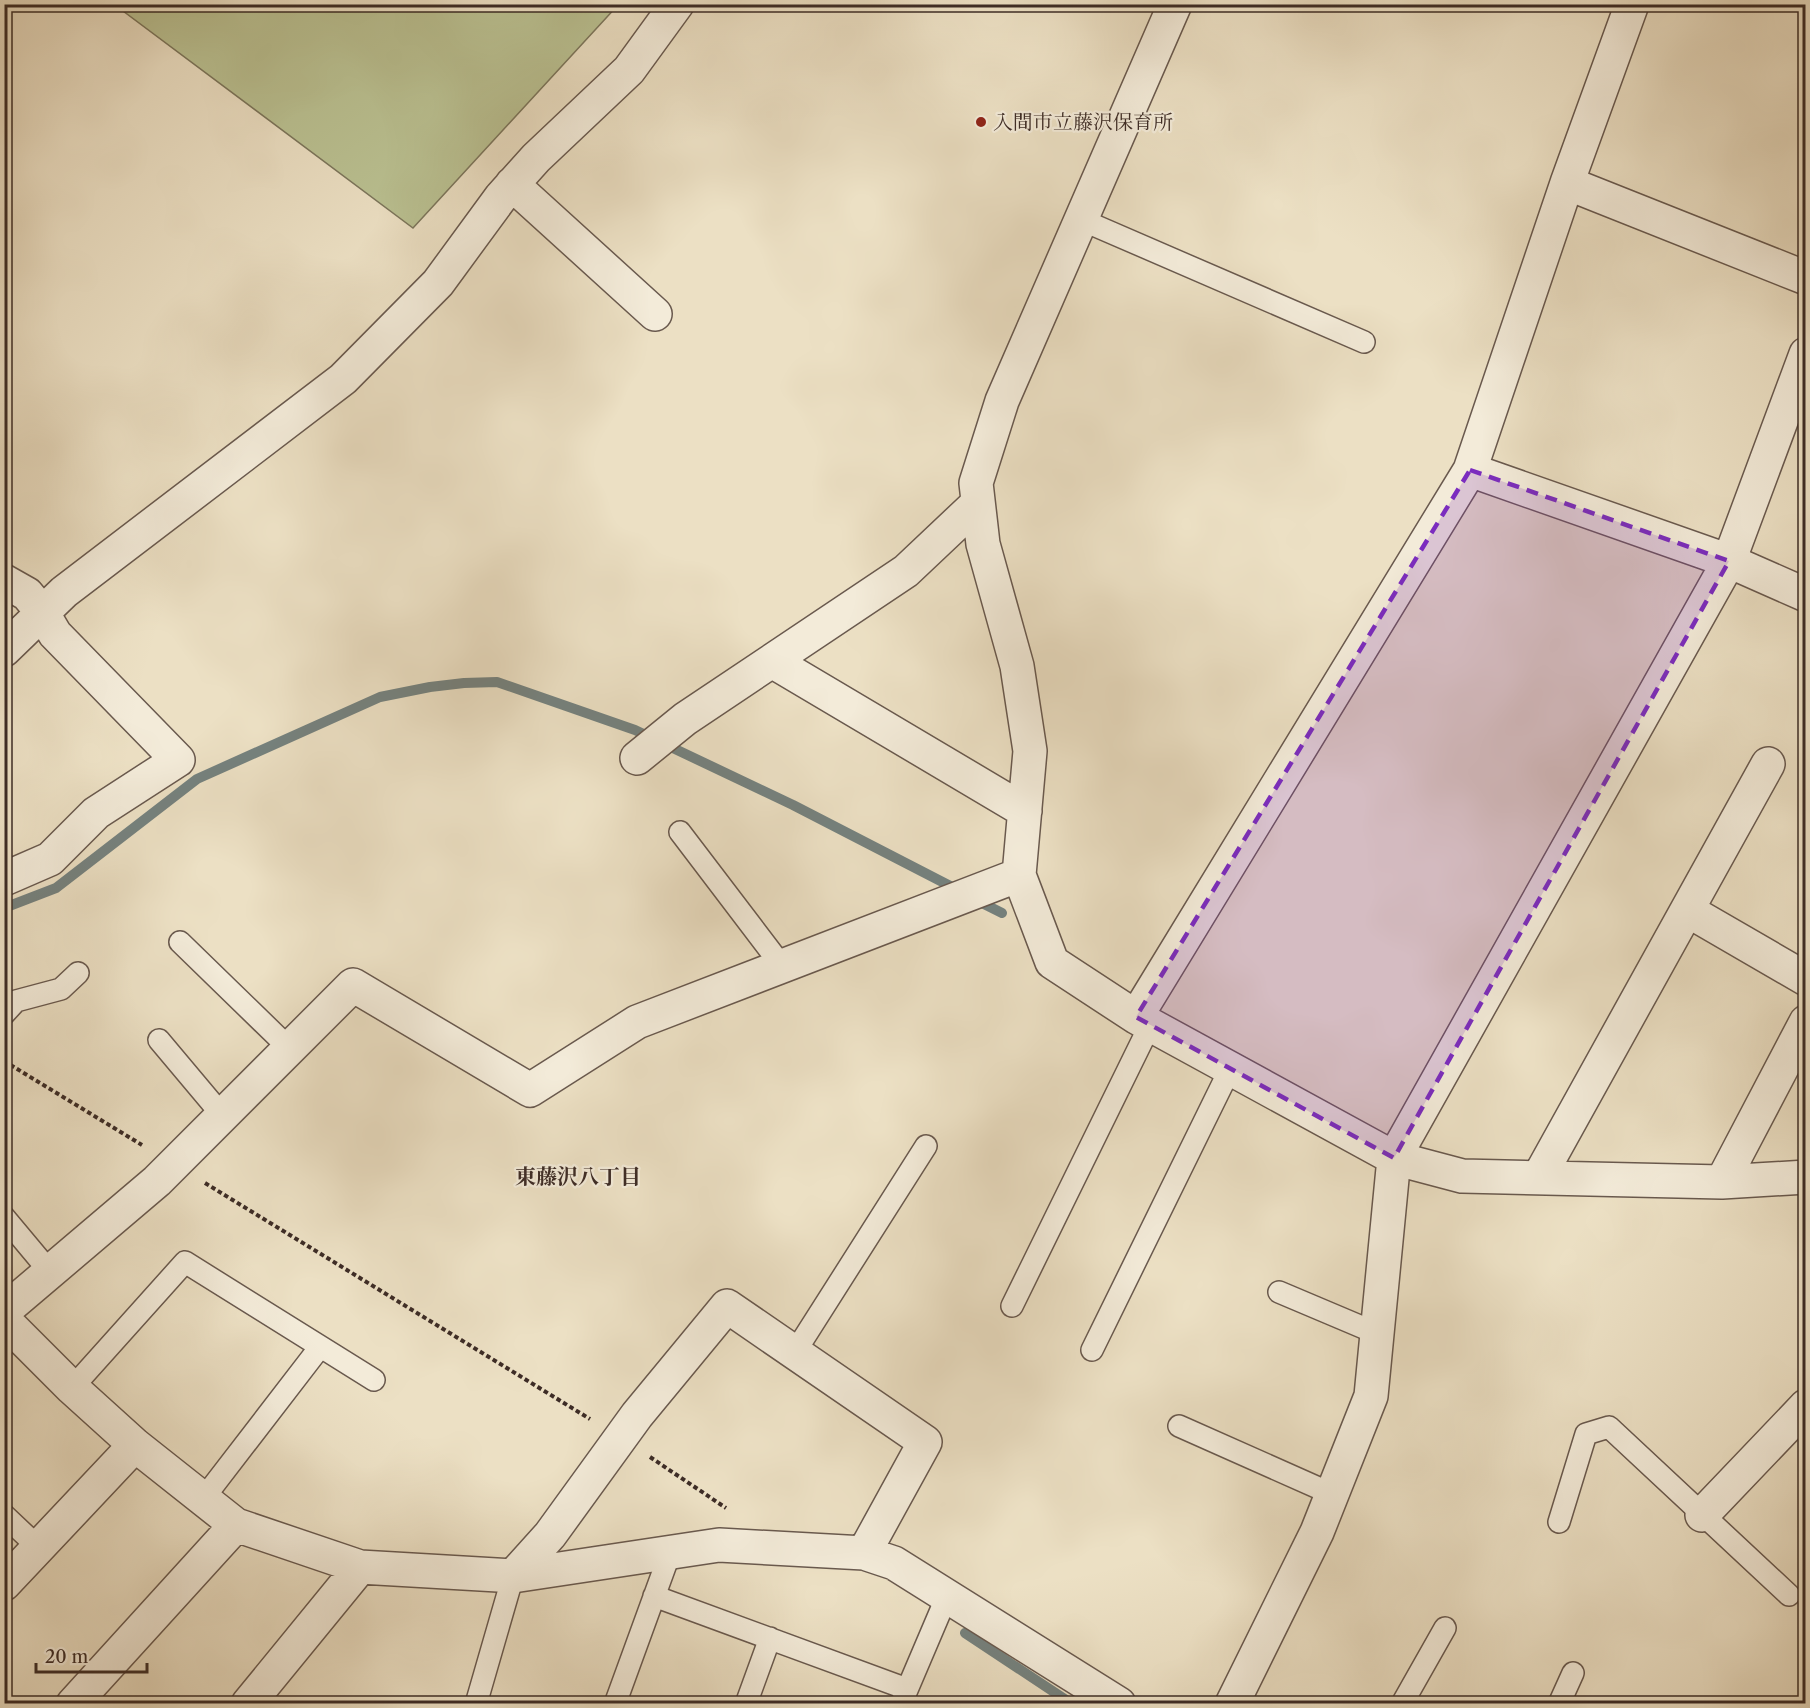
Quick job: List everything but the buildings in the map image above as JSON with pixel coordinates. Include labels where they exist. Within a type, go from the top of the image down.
[{"type":"street","points":[[4,650],[64,591],[343,379],[438,284],[512,184],[536,158],[629,70],[677,4]]},
{"type":"street","points":[[1175,4],[1002,401],[976,483],[983,544],[1017,666],[1030,751],[1019,875],[1052,962],[1143,1021],[1394,1158],[1462,1176],[1722,1182],[1803,1181]]},
{"type":"street","points":[[1143,1021],[1470,470],[1567,183],[1632,4]]},
{"type":"street","points":[[1567,183],[1806,278]]},
{"type":"street","points":[[512,184],[655,315]]},
{"type":"street","points":[[1232,1704],[1317,1532],[1371,1396],[1394,1158],[1729,561],[1806,354]]},
{"type":"street","points":[[1470,470],[1729,561],[1806,595]]},
{"type":"street","points":[[638,758],[685,718],[906,571],[978,503]]},
{"type":"street","points":[[4,581],[27,594],[42,612],[55,634],[178,760],[96,813],[50,859],[4,879]]},
{"type":"street","points":[[772,661],[1024,811]]},
{"type":"street","points":[[1539,1177],[1768,764]]},
{"type":"street","points":[[4,1311],[157,1181],[352,985],[530,1089],[637,1022],[1019,875]]},
{"type":"street","points":[[1687,910],[1806,979]]},
{"type":"street","points":[[1722,1182],[1806,1022]]},
{"type":"street","points":[[513,1576],[550,1535],[621,1437],[727,1306],[925,1442],[864,1553]]},
{"type":"street","points":[[4,1320],[72,1388],[135,1445],[236,1525],[360,1567],[513,1576],[719,1545],[864,1553],[894,1563],[1119,1704]]},
{"type":"street","points":[[1702,1515],[1806,1406]]},
{"type":"street","points":[[4,1584],[135,1445]]},
{"type":"street","points":[[73,1704],[236,1525]]},
{"type":"street","points":[[248,1704],[360,1567]]},
{"type":"lane","points":[[1082,220],[1365,342]]},
{"type":"lane","points":[[680,832],[782,966]]},
{"type":"lane","points":[[180,942],[289,1048]]},
{"type":"lane","points":[[4,1014],[16,1001],[61,989],[78,973]]},
{"type":"lane","points":[[1012,1306],[1143,1021]]},
{"type":"lane","points":[[159,1040],[222,1116]]},
{"type":"lane","points":[[1092,1350],[1230,1069]]},
{"type":"lane","points":[[795,1352],[926,1146]]},
{"type":"lane","points":[[4,1217],[51,1272]]},
{"type":"lane","points":[[72,1388],[185,1262],[374,1380]]},
{"type":"lane","points":[[1279,1292],[1376,1333]]},
{"type":"lane","points":[[203,1499],[320,1347]]},
{"type":"lane","points":[[1179,1426],[1332,1494]]},
{"type":"lane","points":[[1559,1522],[1586,1434],[1609,1427],[1789,1595]]},
{"type":"lane","points":[[4,1515],[38,1547]]},
{"type":"lane","points":[[615,1704],[670,1552]]},
{"type":"lane","points":[[476,1704],[513,1576]]},
{"type":"lane","points":[[654,1596],[770,1638],[904,1696],[947,1596]]},
{"type":"lane","points":[[1402,1704],[1445,1628]]},
{"type":"lane","points":[[746,1704],[770,1638]]},
{"type":"lane","points":[[1559,1704],[1573,1673]]},
{"type":"path","points":[[4,1061],[621,1437],[751,1525],[759,1547]]},
{"type":"highlighted area","points":[[1470,470],[1729,561],[1394,1158],[1136,1017]]},
{"type":"green space","points":[[115,5],[618,5],[413,228]]},
{"type":"waterway","points":[[4,908],[56,888],[197,779],[380,697],[430,687],[497,682],[635,730],[793,805],[958,890]]},
{"type":"waterway","points":[[974,899],[1002,913]]},
{"type":"waterway","points":[[965,1633],[1072,1704]]},
{"type":"place","name":"入間市立藤沢保育所","points":[[981,122]]},
{"type":"district","name":"東藤沢八丁目","points":[[578,1177]]}]
